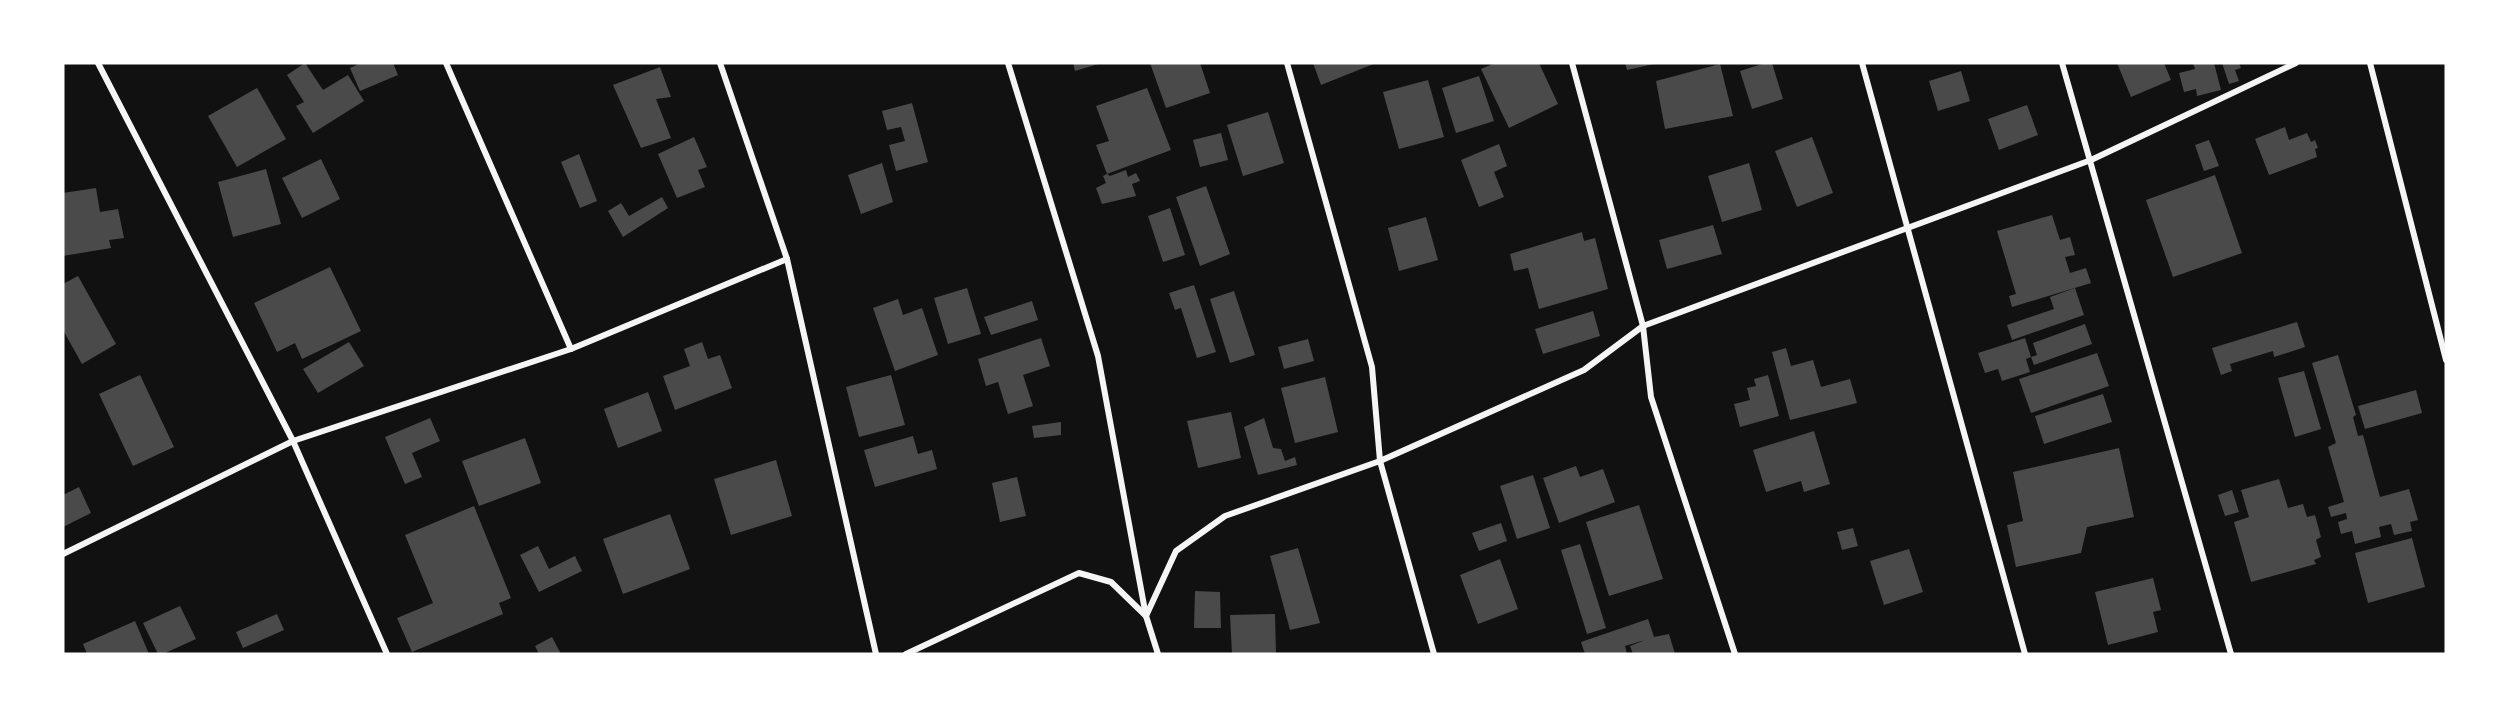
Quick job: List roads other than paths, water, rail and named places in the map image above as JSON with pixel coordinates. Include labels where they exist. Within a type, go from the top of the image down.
[{"type":"street","points":[[98,63],[293,441],[387,654]]},
{"type":"street","points":[[446,63],[571,350]]},
{"type":"street","points":[[720,63],[787,259],[876,654]]},
{"type":"street","points":[[1008,63],[1098,356],[1146,616],[1158,654]]},
{"type":"street","points":[[1287,63],[1372,367],[1380,461],[1434,654]]},
{"type":"street","points":[[1572,63],[1643,326],[1652,398],[1735,654]]},
{"type":"street","points":[[1862,63],[2025,654]]},
{"type":"street","points":[[2062,63],[2231,654]]},
{"type":"street","points":[[1146,616],[1176,552],[1225,516],[1380,461],[1584,369],[1643,326],[2091,160],[2296,63]]},
{"type":"street","points":[[2370,63],[2446,360]]},
{"type":"street","points":[[63,554],[293,441],[571,350],[787,259]]},
{"type":"street","points":[[906,654],[1079,573],[1111,582],[1146,616]]}]
